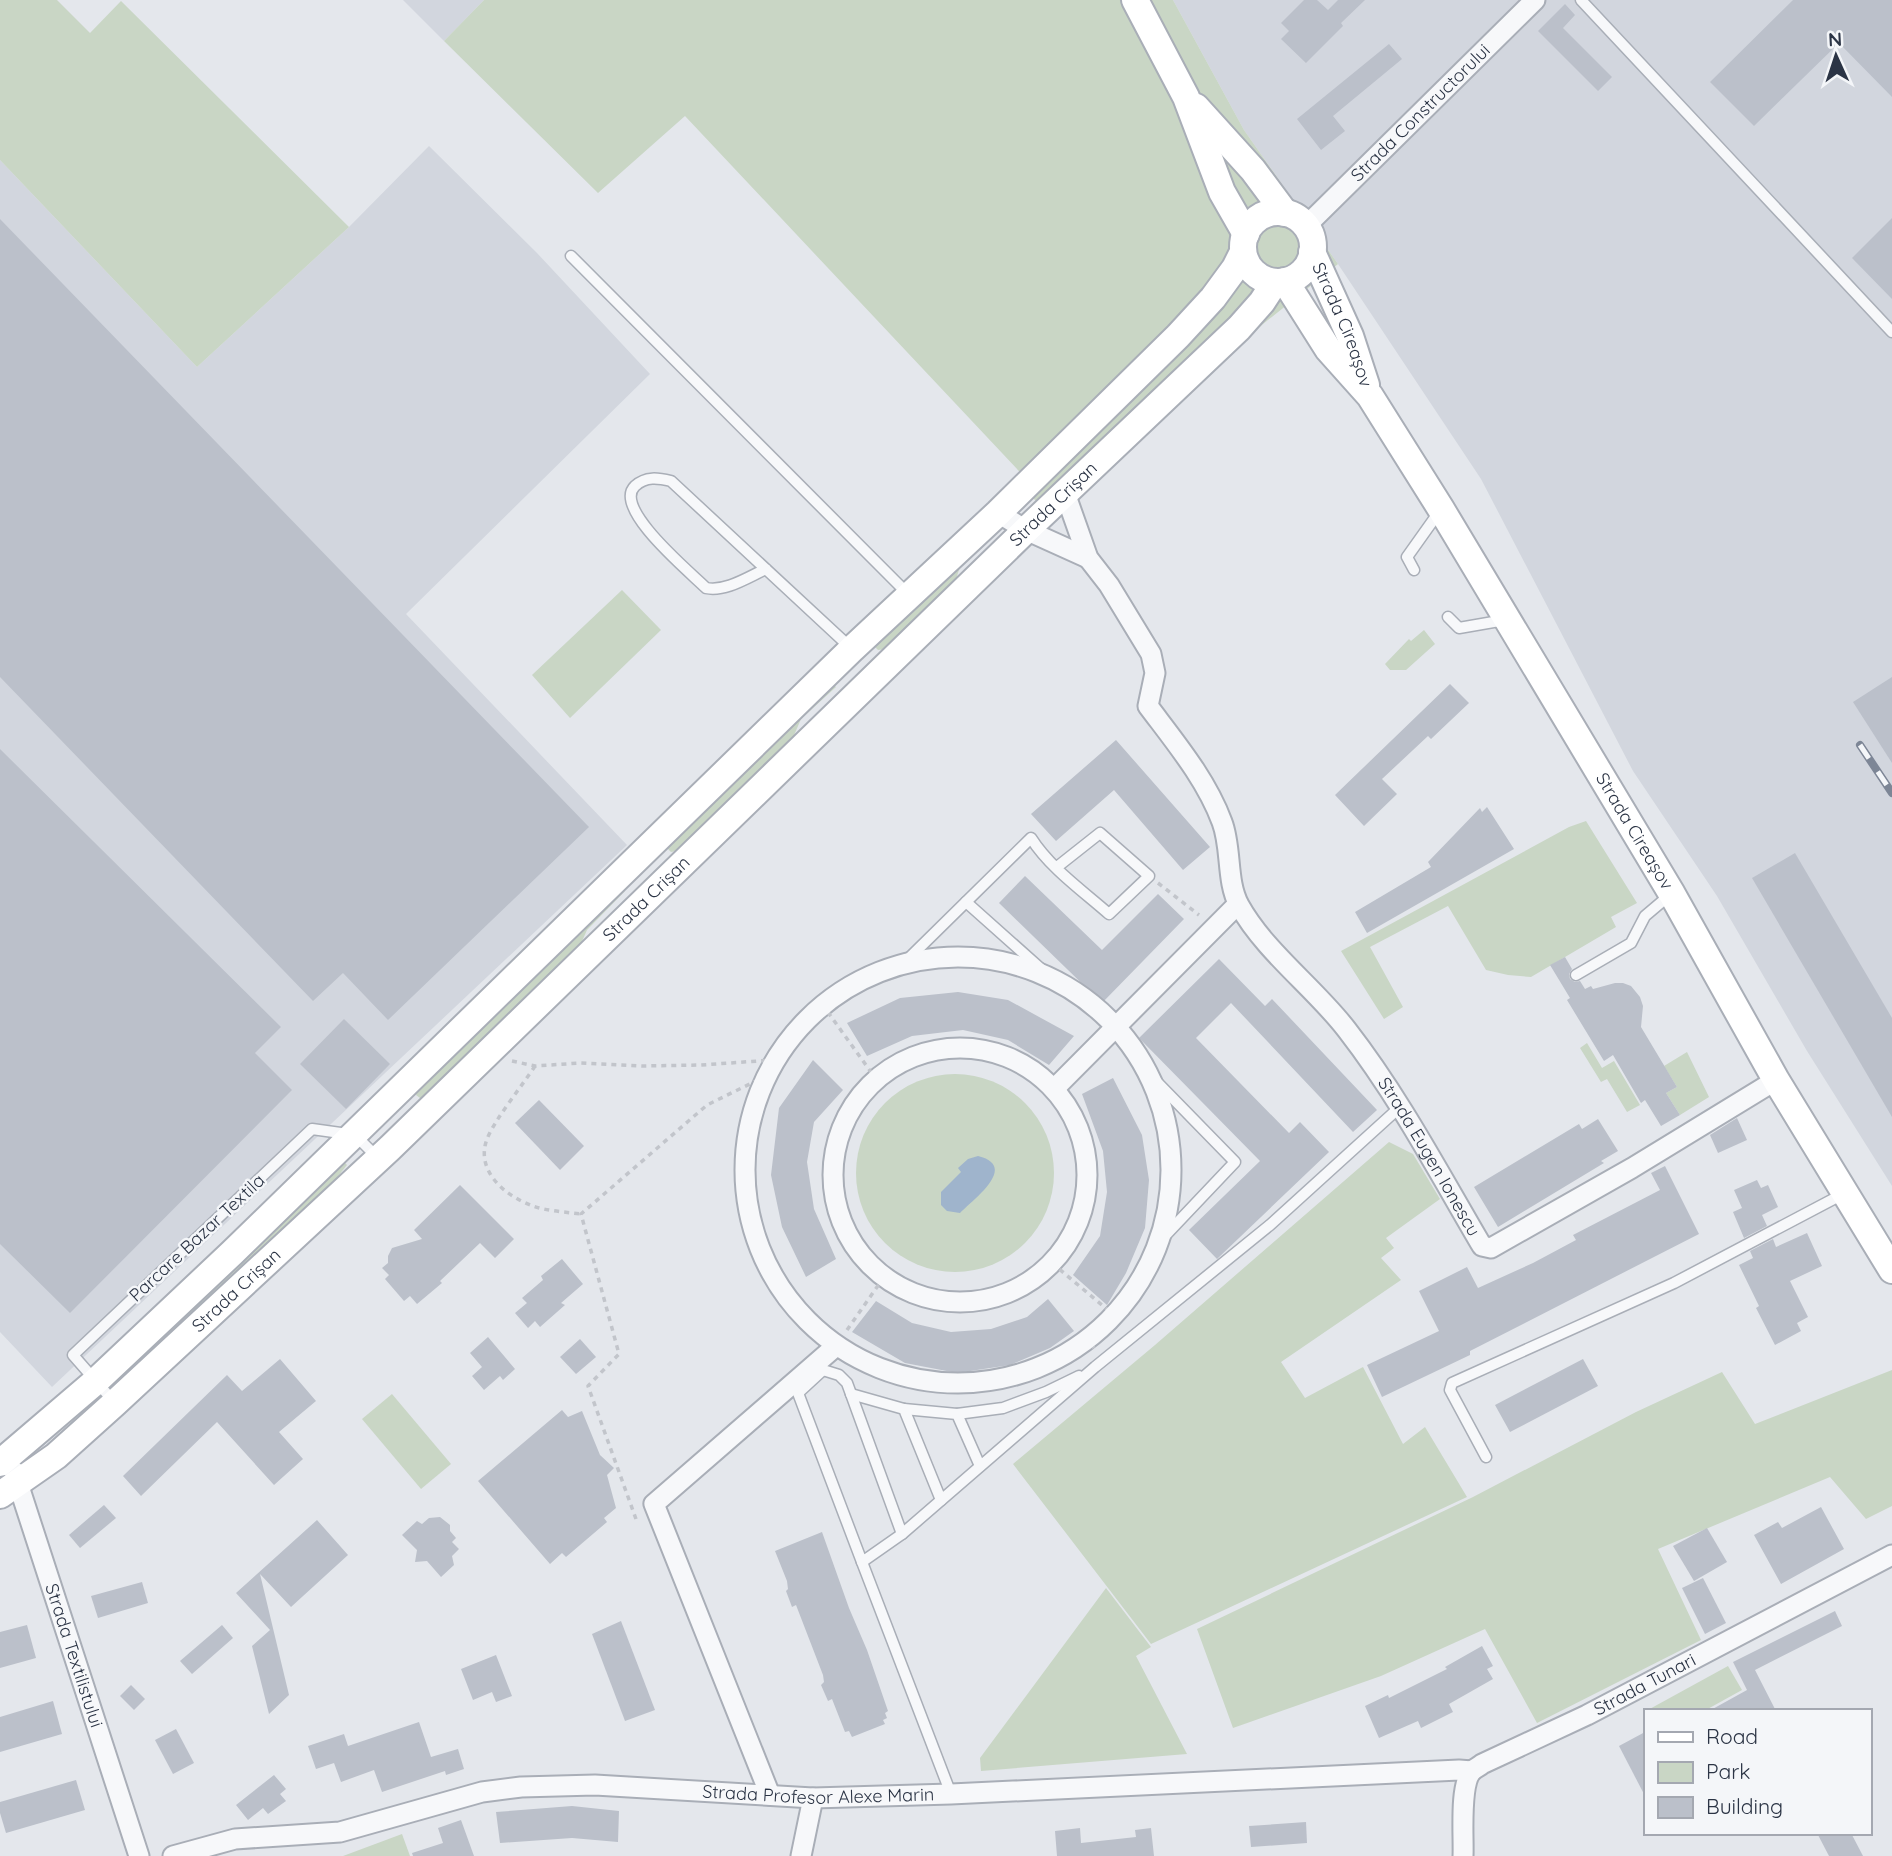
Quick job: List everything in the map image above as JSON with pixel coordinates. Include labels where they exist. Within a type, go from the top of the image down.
[{"type":"main road","points":[[1135,0],[1186,97],[1222,192],[1245,243],[1247,263],[1264,279],[1280,281],[1303,271],[1312,252],[1312,243],[1253,170],[1186,97]]},
{"type":"main road","points":[[1245,243],[1252,224],[1262,216],[1273,213],[1295,220]]},
{"type":"main road","name":"Strada Crișan","points":[[5,1459],[95,1382],[355,1135],[852,649],[998,513],[1178,336],[1213,298],[1235,268],[1245,243]]},
{"type":"main road","name":"Strada Cireașov","points":[[1312,252],[1350,336],[1370,396]]},
{"type":"main road","name":"Strada Crișan","points":[[9,1490],[56,1456],[115,1404],[379,1159],[1026,530],[1251,316],[1280,281]]},
{"type":"main road","name":"Strada Cireașov","points":[[1280,281],[1328,349],[1370,396],[1441,509],[1672,894],[1776,1080],[1892,1270]]},
{"type":"street","name":"Strada Constructorului","points":[[1295,220],[1535,0]]},
{"type":"street","name":"Strada Eugen Ionescu","points":[[1065,494],[1088,558],[1109,585],[1152,654],[1155,673],[1148,706],[1186,757],[1222,823],[1238,904],[1293,972],[1345,1027],[1381,1075],[1482,1247],[1491,1248],[1632,1168],[1776,1080]]},
{"type":"street","name":"Strada Eugen Ionescu","points":[[998,513],[1026,530],[1088,558]]},
{"type":"street","points":[[1054,1089],[1238,904]]},
{"type":"street","points":[[979,957],[1049,976],[1086,998],[1118,1026],[1152,1077],[1169,1130],[1171,1158],[1172,1186],[1161,1240],[1142,1281],[1115,1316],[1068,1354],[1011,1377],[999,1379],[951,1384],[891,1373],[836,1346],[798,1313],[769,1272],[750,1225],[743,1175],[748,1125],[769,1069],[795,1030],[822,1004],[861,979],[905,962],[979,957]]},
{"type":"street","points":[[967,1048],[999,1054],[1029,1068],[1054,1089],[1075,1121],[1079,1133],[1086,1157],[1086,1195],[1074,1231],[1052,1263],[1023,1285],[989,1299],[952,1302],[916,1294],[884,1277],[857,1250],[839,1217],[832,1180],[836,1143],[851,1108],[876,1079],[903,1061],[934,1050],[967,1048]]},
{"type":"street","points":[[770,1795],[654,1504],[822,1366],[836,1346]]},
{"type":"street","name":"Strada Textilistului","points":[[5,1459],[9,1490],[139,1856]]},
{"type":"street","name":"Strada Tunari","points":[[1472,1772],[1482,1764],[1587,1715],[1892,1555]]},
{"type":"street","name":"Strada Profesor Alexe Marin","points":[[173,1856],[235,1839],[340,1832],[482,1792],[520,1787],[595,1785],[813,1798],[1458,1770],[1472,1772]]},
{"type":"street","points":[[1463,1856],[1464,1804],[1467,1779],[1472,1772]]},
{"type":"street","points":[[801,1856],[813,1798]]},
{"type":"lane","points":[[1581,0],[1892,332]]},
{"type":"lane","points":[[571,256],[909,595]]},
{"type":"lane","points":[[766,569],[726,587],[716,590],[706,588],[641,523],[632,510],[629,499],[631,490],[640,482],[654,478],[671,481],[766,569],[852,649]]},
{"type":"lane","points":[[1414,570],[1407,557],[1441,509]]},
{"type":"lane","points":[[1448,617],[1459,628],[1507,619]]},
{"type":"lane","points":[[905,962],[1031,838],[1037,848],[1057,867],[1109,914],[1149,876],[1100,833],[1057,867]]},
{"type":"lane","points":[[1576,975],[1631,943],[1645,916],[1672,894]]},
{"type":"lane","points":[[966,902],[1049,976]]},
{"type":"lane","points":[[1152,1077],[1235,1162],[1161,1240]]},
{"type":"lane","points":[[862,1562],[902,1534],[1095,1367],[1269,1225],[1400,1107]]},
{"type":"lane","name":"Parcare Bazar Textila","points":[[115,1404],[73,1355],[312,1129],[355,1135]]},
{"type":"lane","points":[[355,1135],[379,1159]]},
{"type":"lane","points":[[1486,1457],[1450,1390],[1452,1383],[1674,1283],[1845,1193]]},
{"type":"lane","points":[[902,1534],[847,1383],[839,1375],[822,1366],[798,1393],[951,1794]]},
{"type":"lane","points":[[851,1394],[904,1409],[957,1414],[1003,1408],[1046,1392],[1095,1367]]},
{"type":"lane","points":[[904,1409],[941,1500]]},
{"type":"lane","points":[[957,1414],[980,1466]]},
{"type":"path","points":[[1149,876],[1215,927]]},
{"type":"path","points":[[822,1004],[876,1079]]},
{"type":"path","points":[[491,1050],[512,1061],[535,1066],[580,1063],[769,1069]]},
{"type":"path","points":[[535,1066],[488,1137],[483,1156],[489,1174],[511,1195],[534,1207],[581,1214],[707,1105],[769,1069]]},
{"type":"path","points":[[581,1214],[620,1354],[588,1386],[636,1519]]},
{"type":"path","points":[[1052,1263],[1115,1316]]},
{"type":"path","points":[[836,1346],[884,1277]]},
{"type":"shaded area","points":[[403,0],[484,0],[444,41]]},
{"type":"shaded area","points":[[1173,0],[1892,0],[1892,1186],[1807,1051],[1717,896],[1633,771],[1481,479],[1338,264],[1244,130]]},
{"type":"shaded area","points":[[429,146],[537,253],[650,374],[406,614],[627,845],[52,1387],[0,1332],[0,160],[197,367],[349,227]]},
{"type":"green space","points":[[0,0],[57,0],[90,33],[121,1],[349,227],[197,367],[0,160]]},
{"type":"green space","points":[[484,0],[1173,0],[1244,130],[1338,264],[1263,324],[1192,390],[1038,503],[1027,492],[1033,486],[685,116],[598,193],[444,41]]},
{"type":"green space","points":[[961,564],[956,579],[886,649],[878,650],[875,647],[875,643]]},
{"type":"green space","points":[[622,590],[661,630],[570,718],[532,675]]},
{"type":"green space","points":[[1424,630],[1435,644],[1406,670],[1390,670],[1385,664],[1409,639],[1411,641]]},
{"type":"green space","points":[[833,684],[836,687],[801,719],[792,740],[676,851],[671,852],[668,845]]},
{"type":"green space","points":[[1586,821],[1637,903],[1611,917],[1616,927],[1531,977],[1508,975],[1486,970],[1448,906],[1370,947],[1403,1007],[1384,1019],[1341,951],[1569,827]]},
{"type":"green space","points":[[623,889],[625,891],[587,930],[579,948],[426,1098],[416,1095],[419,1088]]},
{"type":"green space","points":[[1587,1043],[1602,1068],[1614,1061],[1640,1105],[1627,1112],[1607,1079],[1601,1082],[1580,1048]]},
{"type":"green space","points":[[1687,1052],[1709,1097],[1680,1115],[1666,1093],[1677,1087],[1664,1066]]},
{"type":"green space","points":[[955,1074],[993,1081],[1010,1090],[1025,1103],[1038,1118],[1047,1135],[1054,1173],[1047,1211],[1038,1228],[1025,1243],[1010,1256],[993,1265],[955,1272],[917,1265],[900,1256],[885,1243],[872,1228],[863,1211],[856,1173],[863,1135],[872,1118],[885,1103],[900,1090],[917,1081]]},
{"type":"green space","points":[[1389,1142],[1413,1154],[1440,1199],[1386,1238],[1394,1248],[1381,1258],[1401,1280],[1281,1362],[1305,1398],[1363,1367],[1403,1444],[1425,1427],[1467,1497],[1151,1644],[1013,1464]]},
{"type":"green space","points":[[344,1162],[347,1165],[319,1200],[146,1358],[147,1354]]},
{"type":"green space","points":[[1892,1370],[1892,1506],[1866,1519],[1830,1477],[1658,1549],[1701,1640],[1537,1723],[1485,1629],[1381,1676],[1233,1728],[1197,1629],[1473,1497],[1636,1412],[1722,1372],[1755,1424]]},
{"type":"green space","points":[[392,1394],[451,1464],[421,1489],[362,1419]]},
{"type":"green space","points":[[1106,1588],[1151,1647],[1136,1656],[1187,1754],[981,1771],[980,1758]]},
{"type":"green space","points":[[1728,1666],[1742,1690],[1708,1709],[1650,1709]]},
{"type":"green space","points":[[402,1834],[410,1856],[343,1856]]},
{"type":"water","points":[[978,1156],[990,1161],[994,1167],[990,1183],[960,1213],[947,1211],[941,1205],[941,1192],[961,1172],[958,1168],[968,1159]]},
{"type":"building","points":[[1304,0],[1317,0],[1328,10],[1338,0],[1365,0],[1306,63],[1281,39],[1289,31],[1281,23]]},
{"type":"building","points":[[1793,0],[1892,0],[1892,97],[1839,43],[1754,126],[1710,82]]},
{"type":"building","points":[[1565,4],[1575,15],[1563,28],[1612,77],[1598,91],[1538,31]]},
{"type":"building","points":[[1389,44],[1402,59],[1333,116],[1345,131],[1321,150],[1297,119]]},
{"type":"building","points":[[1892,218],[1892,299],[1852,258]]},
{"type":"building","points":[[0,219],[589,827],[388,1020],[343,973],[313,1001],[0,677]]},
{"type":"building","points":[[1892,677],[1892,763],[1853,702]]},
{"type":"building","points":[[1450,684],[1469,703],[1431,739],[1428,736],[1382,779],[1397,794],[1364,826],[1335,795]]},
{"type":"building","points":[[1116,740],[1210,847],[1183,870],[1114,790],[1056,841],[1031,814]]},
{"type":"building","points":[[0,749],[281,1027],[255,1053],[292,1090],[70,1313],[0,1244]]},
{"type":"building","points":[[1487,807],[1514,849],[1367,933],[1355,912],[1431,867],[1428,862],[1480,808],[1482,812]]},
{"type":"building","points":[[1795,853],[1892,1018],[1892,1117],[1752,878]]},
{"type":"building","points":[[1025,876],[1102,950],[1158,894],[1184,919],[1102,1003],[999,903]]},
{"type":"building","points":[[1565,957],[1572,969],[1570,979],[1580,981],[1585,989],[1623,983],[1631,986],[1640,997],[1643,1006],[1641,1027],[1677,1087],[1666,1093],[1680,1115],[1661,1126],[1645,1100],[1641,1103],[1613,1055],[1604,1061],[1567,1000],[1570,998],[1550,965]]},
{"type":"building","points":[[1219,959],[1265,1006],[1272,999],[1377,1110],[1353,1132],[1231,1003],[1196,1038],[1289,1133],[1300,1122],[1329,1152],[1217,1259],[1189,1230],[1260,1161],[1139,1038]]},
{"type":"building","points":[[958,992],[1008,1000],[1074,1036],[1049,1065],[1008,1040],[963,1030],[912,1036],[867,1056],[847,1023],[900,998]]},
{"type":"building","points":[[344,1019],[390,1064],[346,1109],[300,1064]]},
{"type":"building","points":[[813,1060],[843,1090],[814,1122],[807,1162],[814,1209],[836,1259],[806,1277],[782,1227],[771,1175],[779,1108]]},
{"type":"building","points":[[1113,1078],[1142,1135],[1149,1180],[1145,1228],[1126,1273],[1107,1305],[1073,1275],[1100,1236],[1107,1192],[1103,1151],[1082,1094]]},
{"type":"building","points":[[539,1100],[584,1146],[560,1170],[515,1123]]},
{"type":"building","points":[[1737,1118],[1747,1140],[1718,1153],[1710,1135]]},
{"type":"building","points":[[1598,1119],[1618,1151],[1601,1161],[1604,1163],[1498,1227],[1474,1187],[1579,1124],[1582,1129]]},
{"type":"building","points":[[1665,1166],[1699,1234],[1470,1351],[1470,1355],[1382,1397],[1367,1365],[1439,1331],[1419,1291],[1467,1267],[1478,1288],[1533,1263],[1576,1240],[1573,1235],[1660,1190],[1651,1173]]},
{"type":"building","points":[[1757,1180],[1761,1188],[1768,1185],[1778,1207],[1762,1215],[1767,1226],[1744,1238],[1733,1212],[1742,1208],[1734,1190]]},
{"type":"building","points":[[460,1185],[514,1239],[495,1258],[480,1243],[440,1281],[442,1283],[417,1304],[410,1296],[404,1301],[385,1279],[389,1275],[382,1268],[388,1263],[392,1248],[422,1239],[414,1230]]},
{"type":"building","points":[[1807,1233],[1822,1266],[1790,1281],[1808,1317],[1797,1323],[1801,1331],[1775,1345],[1756,1308],[1759,1306],[1739,1265],[1753,1258],[1750,1251],[1773,1239],[1776,1247]]},
{"type":"building","points":[[562,1259],[583,1284],[561,1303],[565,1305],[540,1327],[535,1321],[528,1328],[515,1313],[527,1303],[522,1298],[543,1280],[541,1276]]},
{"type":"building","points":[[1048,1299],[1074,1331],[1050,1348],[1010,1365],[957,1373],[905,1363],[852,1332],[876,1301],[912,1323],[951,1332],[991,1329],[1027,1317]]},
{"type":"building","points":[[488,1337],[515,1369],[503,1380],[500,1376],[484,1390],[472,1376],[482,1367],[470,1353]]},
{"type":"building","points":[[580,1339],[596,1357],[576,1374],[560,1357]]},
{"type":"building","points":[[280,1359],[316,1401],[279,1432],[303,1459],[274,1485],[217,1422],[141,1496],[123,1476],[227,1375],[242,1391]]},
{"type":"building","points":[[1583,1359],[1598,1386],[1510,1432],[1495,1405]]},
{"type":"building","points":[[562,1410],[568,1417],[582,1411],[600,1455],[614,1468],[607,1475],[616,1508],[604,1518],[607,1522],[566,1557],[562,1553],[550,1564],[478,1481]]},
{"type":"building","points":[[104,1505],[116,1518],[80,1548],[69,1535]]},
{"type":"building","points":[[1821,1507],[1844,1549],[1781,1584],[1754,1535],[1778,1522],[1782,1528]]},
{"type":"building","points":[[440,1517],[450,1525],[450,1531],[456,1538],[452,1542],[459,1549],[452,1556],[454,1565],[441,1577],[427,1561],[415,1562],[417,1550],[402,1535],[417,1521],[422,1524],[429,1518]]},
{"type":"building","points":[[317,1520],[348,1555],[291,1607],[260,1574],[289,1695],[269,1714],[252,1646],[270,1630],[236,1593]]},
{"type":"building","points":[[1707,1528],[1727,1562],[1694,1581],[1673,1546]]},
{"type":"building","points":[[822,1532],[888,1711],[885,1713],[887,1718],[883,1720],[885,1724],[852,1737],[849,1731],[845,1732],[832,1699],[828,1701],[821,1685],[824,1682],[823,1675],[796,1605],[792,1607],[786,1591],[787,1581],[775,1551]]},
{"type":"building","points":[[1703,1578],[1726,1623],[1705,1634],[1682,1588]]},
{"type":"building","points":[[142,1582],[148,1603],[98,1618],[91,1596]]},
{"type":"building","points":[[1835,1611],[1842,1626],[1755,1670],[1775,1709],[1713,1709],[1747,1690],[1733,1662]]},
{"type":"building","points":[[621,1621],[655,1710],[625,1721],[592,1634]]},
{"type":"building","points":[[27,1625],[36,1658],[0,1668],[0,1632]]},
{"type":"building","points":[[222,1625],[233,1638],[192,1674],[180,1661]]},
{"type":"building","points":[[1482,1646],[1493,1666],[1487,1669],[1493,1679],[1449,1704],[1453,1712],[1421,1728],[1418,1721],[1379,1738],[1365,1706],[1388,1695],[1389,1698],[1447,1669],[1445,1667]]},
{"type":"building","points":[[496,1655],[512,1696],[496,1702],[492,1692],[473,1700],[461,1669]]},
{"type":"building","points":[[131,1685],[145,1699],[134,1710],[120,1696]]},
{"type":"building","points":[[53,1701],[62,1734],[0,1752],[0,1717]]},
{"type":"building","points":[[419,1722],[431,1757],[458,1749],[464,1769],[446,1775],[445,1771],[382,1792],[374,1770],[341,1782],[334,1763],[316,1769],[308,1746],[344,1734],[348,1746]]},
{"type":"building","points":[[176,1729],[194,1763],[173,1774],[155,1740]]},
{"type":"building","points":[[1644,1733],[1644,1794],[1619,1746]]},
{"type":"building","points":[[274,1775],[286,1789],[280,1794],[286,1801],[268,1814],[263,1808],[248,1820],[236,1805]]},
{"type":"building","points":[[76,1780],[85,1810],[6,1833],[0,1802]]},
{"type":"building","points":[[572,1806],[619,1811],[618,1842],[572,1838],[500,1843],[496,1812]]},
{"type":"building","points":[[461,1820],[474,1856],[413,1856],[412,1853],[443,1843],[438,1828]]},
{"type":"building","points":[[1306,1822],[1307,1843],[1251,1847],[1249,1826]]},
{"type":"building","points":[[1080,1828],[1081,1843],[1136,1837],[1135,1830],[1151,1828],[1154,1856],[1057,1856],[1055,1831]]},
{"type":"building","points":[[1818,1835],[1852,1835],[1863,1856],[1829,1856]]},
{"type":"railway","points":[[1860,745],[1892,793]]}]
